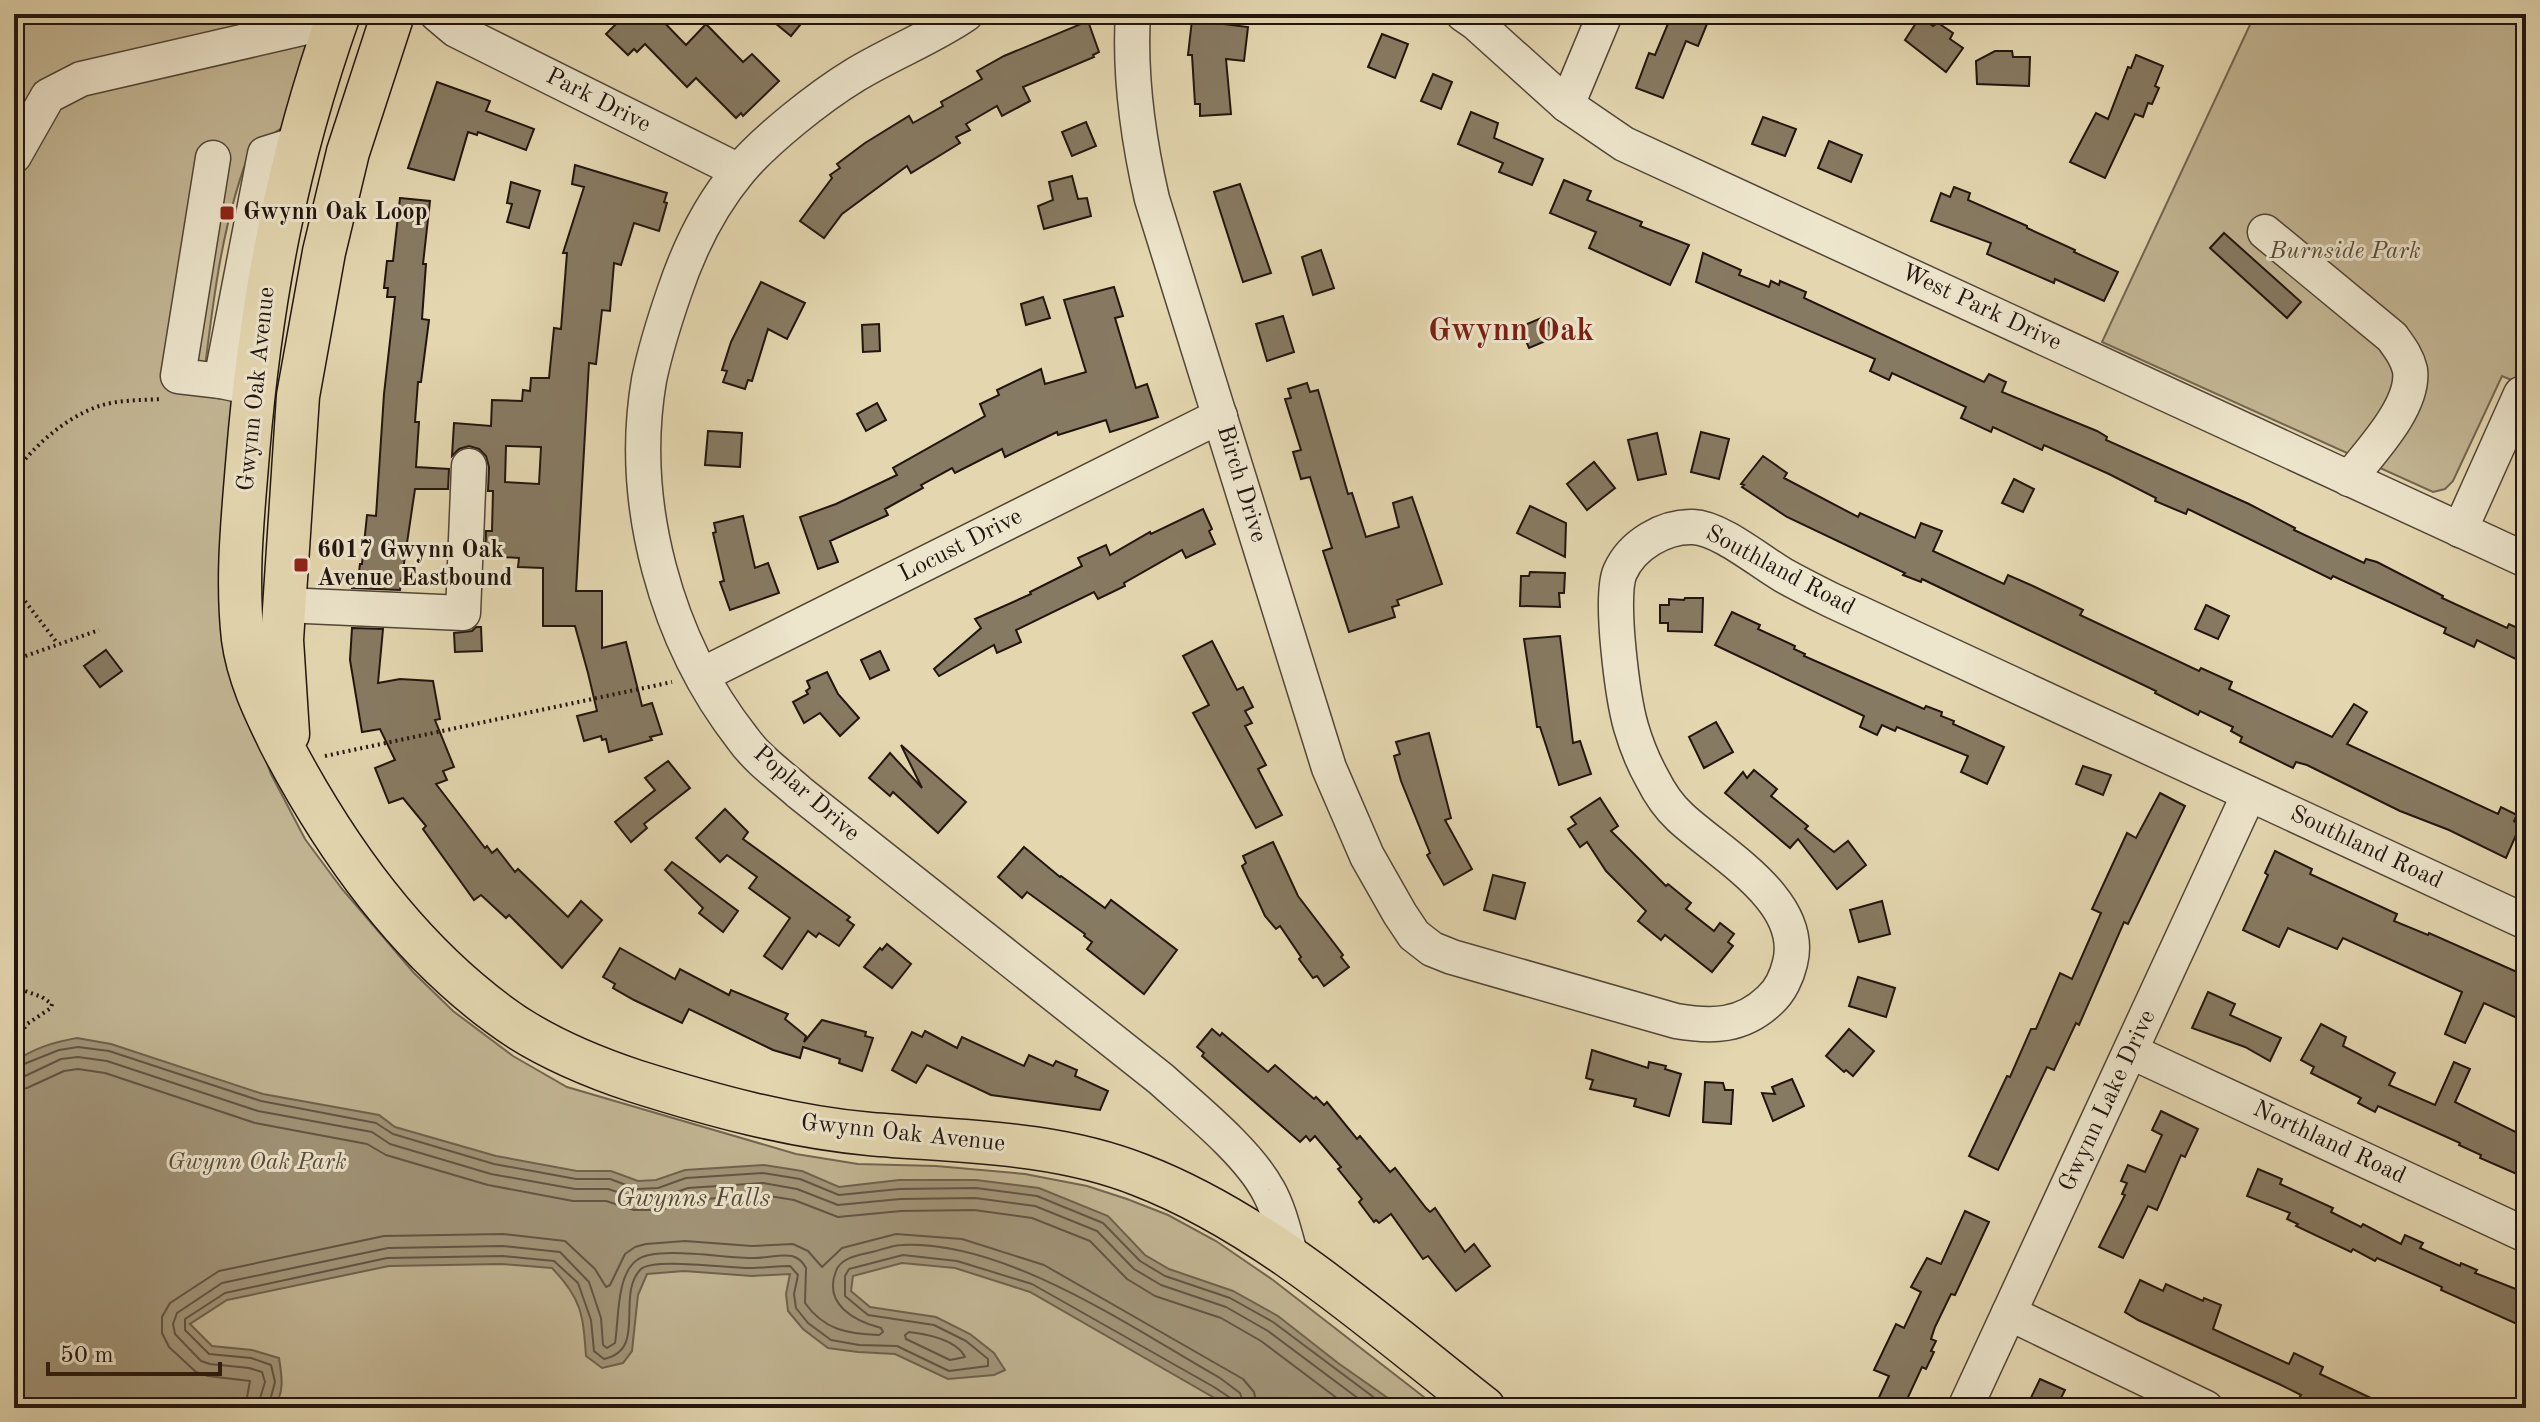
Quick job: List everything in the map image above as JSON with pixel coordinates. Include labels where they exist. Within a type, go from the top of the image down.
[{"type":"main road","name":"Gwynn Oak Avenue","points":[[365,19],[297,144],[237,384],[240,585],[244,644],[257,692],[291,763],[331,831],[418,942],[499,1016],[558,1052],[633,1080],[799,1124],[865,1134],[1034,1147],[1089,1158],[1180,1191],[1229,1217],[1292,1260],[1484,1408]]},
{"type":"main road","name":"Gwynn Oak Avenue","points":[[291,763],[282,640],[298,396],[324,252],[348,152],[365,19]]},
{"type":"main road","points":[[297,144],[348,152]]},
{"type":"main road","points":[[237,384],[298,396]]},
{"type":"street","name":"Poplar Drive","points":[[966,14],[822,96],[739,171],[705,223],[681,273],[662,326],[649,381],[643,438],[645,487],[663,582],[702,675],[744,741],[800,793],[1161,1079],[1228,1142],[1268,1188],[1292,1260]]},
{"type":"street","name":"Birch Drive","points":[[1133,14],[1131,46],[1139,144],[1152,199],[1329,768],[1367,856],[1414,935]]},
{"type":"street","name":"West Park Drive","points":[[1463,14],[1567,105],[1624,144],[2526,560]]},
{"type":"street","points":[[1567,105],[1605,14]]},
{"type":"street","name":"Park Drive","points":[[14,156],[48,96],[81,79],[365,19],[421,28],[447,22],[739,171]]},
{"type":"street","points":[[213,158],[178,376],[237,384]]},
{"type":"street","points":[[2265,232],[2392,337],[2404,353],[2410,370],[2410,385],[2404,403],[2349,479]]},
{"type":"street","points":[[2460,530],[2521,394]]},
{"type":"street","name":"Locust Drive","points":[[702,675],[1220,416]]},
{"type":"street","points":[[284,605],[463,613],[469,466]]},
{"type":"street","name":"Southland Road","points":[[1414,935],[1432,949],[1452,957],[1676,1021],[1704,1026],[1726,1025],[1745,1019],[1775,996],[1788,973],[1792,954],[1788,928],[1779,907],[1764,887],[1679,816],[1666,801],[1652,779],[1630,726],[1615,617],[1614,595],[1620,572],[1634,552],[1651,537],[1673,529],[1695,527],[1715,533],[1784,576],[1831,600],[2526,922]]},
{"type":"street","name":"Gwynn Lake Drive","points":[[1965,1408],[2249,794]]},
{"type":"street","name":"Northland Road","points":[[2132,1052],[2526,1235]]},
{"type":"street","points":[[2009,1313],[2206,1408]]},
{"type":"path","points":[[14,473],[40,442],[98,406],[165,398]]},
{"type":"path","points":[[14,587],[58,644]]},
{"type":"path","points":[[14,660],[99,630]]},
{"type":"path","points":[[291,763],[702,675]]},
{"type":"path","points":[[14,987],[49,1000],[52,1004],[51,1008],[27,1024],[14,1044]]},
{"type":"green space","name":"Gwynn Oak Park","points":[[14,14],[322,14],[289,123],[271,135],[254,141],[233,202],[219,265],[202,393],[238,399],[249,714],[271,774],[305,839],[342,889],[414,973],[453,1011],[513,1056],[567,1087],[796,1154],[858,1164],[936,1166],[1025,1174],[1087,1186],[1168,1215],[1216,1241],[1273,1280],[1438,1408],[14,1408]]},
{"type":"green space","name":"Burnside Park","points":[[2255,14],[2526,14],[2526,386],[2502,376],[2453,481],[2445,489],[2433,492],[2102,342]]},
{"type":"water","name":"Gwynns Falls","points":[[77,1038],[111,1044],[263,1094],[379,1115],[395,1127],[496,1156],[577,1171],[611,1171],[638,1181],[656,1180],[685,1170],[764,1165],[802,1171],[839,1187],[899,1180],[976,1180],[1039,1188],[1108,1216],[1145,1255],[1169,1269],[1233,1291],[1278,1316],[1402,1408],[1232,1408],[1030,1292],[955,1268],[902,1263],[853,1276],[851,1291],[870,1307],[936,1317],[970,1334],[994,1353],[1005,1370],[994,1375],[948,1379],[895,1354],[828,1348],[803,1329],[788,1311],[786,1294],[790,1274],[752,1276],[684,1271],[647,1274],[638,1295],[632,1351],[623,1363],[602,1368],[586,1356],[579,1308],[570,1289],[552,1268],[502,1264],[389,1266],[227,1300],[190,1324],[212,1346],[252,1350],[279,1358],[281,1391],[273,1408],[14,1408],[14,1063],[44,1046]]},
{"type":"building","points":[[626,14],[656,14],[686,45],[706,24],[743,62],[752,54],[779,81],[743,116],[741,113],[736,118],[696,78],[687,87],[645,44],[628,55],[606,34]]},
{"type":"building","points":[[764,14],[809,14],[791,36]]},
{"type":"building","points":[[1672,14],[1695,14],[1709,19],[1698,46],[1686,41],[1663,98],[1636,88],[1649,53],[1655,55]]},
{"type":"building","points":[[1920,17],[1933,26],[1938,23],[1953,33],[1950,39],[1963,48],[1946,72],[1905,40]]},
{"type":"building","points":[[1192,20],[1248,27],[1244,61],[1226,59],[1231,114],[1200,116],[1200,104],[1195,104],[1192,55],[1188,55]]},
{"type":"building","points":[[1088,21],[1099,52],[1094,57],[1023,87],[1030,101],[1002,116],[997,106],[966,124],[970,130],[956,137],[960,143],[911,173],[907,166],[842,214],[824,238],[800,221],[832,178],[830,175],[840,168],[837,164],[865,143],[909,116],[913,123],[943,106],[941,102],[982,79],[977,71],[1004,56]]},
{"type":"building","points":[[1382,34],[1408,44],[1395,78],[1368,67]]},
{"type":"building","points":[[1995,51],[2012,51],[2013,57],[2030,57],[2029,86],[1977,84],[1976,61]]},
{"type":"building","points":[[2136,55],[2163,66],[2155,86],[2159,88],[2143,117],[2135,114],[2105,178],[2070,162],[2096,113],[2108,119],[2128,67],[2131,68]]},
{"type":"building","points":[[1433,74],[1452,82],[1441,109],[1421,101]]},
{"type":"building","points":[[437,82],[490,101],[486,111],[534,129],[526,150],[478,132],[477,135],[468,132],[454,180],[408,168]]},
{"type":"building","points":[[1471,112],[1498,123],[1494,138],[1543,159],[1532,185],[1499,172],[1503,163],[1458,144]]},
{"type":"building","points":[[1763,117],[1796,129],[1785,156],[1752,144]]},
{"type":"building","points":[[1086,122],[1096,146],[1072,156],[1062,132]]},
{"type":"building","points":[[1829,141],[1862,155],[1851,182],[1818,168]]},
{"type":"building","points":[[575,165],[667,193],[659,231],[634,223],[621,265],[614,263],[610,311],[602,310],[596,364],[589,363],[576,591],[602,591],[602,648],[626,642],[642,706],[652,703],[662,734],[650,737],[652,740],[609,752],[606,739],[602,740],[601,736],[584,741],[577,716],[597,711],[588,673],[575,626],[543,626],[543,568],[518,567],[519,558],[485,556],[486,531],[492,531],[493,491],[488,491],[486,456],[479,449],[469,446],[459,449],[452,456],[454,423],[491,426],[492,400],[522,401],[523,390],[530,391],[531,378],[549,378],[554,328],[561,329],[567,253],[563,253],[584,187],[572,184]],"holes":[[[506,446],[541,447],[539,484],[505,482]]]},
{"type":"building","points":[[1072,176],[1078,199],[1087,198],[1091,216],[1044,229],[1038,206],[1053,200],[1049,182]]},
{"type":"building","points":[[1564,180],[1591,191],[1587,200],[1689,245],[1670,285],[1589,248],[1596,232],[1550,213]]},
{"type":"building","points":[[511,182],[540,191],[529,228],[507,222],[512,204],[507,203]]},
{"type":"building","points":[[1240,184],[1271,273],[1243,282],[1214,192]]},
{"type":"building","points":[[1954,187],[1970,193],[1968,200],[2118,272],[2104,301],[1987,254],[1991,243],[1931,221],[1941,193],[1950,197]]},
{"type":"building","points":[[400,198],[430,201],[423,264],[426,264],[422,319],[429,320],[421,382],[418,382],[416,467],[449,469],[448,489],[415,489],[400,590],[352,588],[353,579],[358,579],[362,564],[367,515],[376,516],[384,394],[395,297],[387,297],[388,288],[384,288],[387,261],[393,261]]},
{"type":"building","points":[[2224,233],[2301,302],[2287,318],[2210,248]]},
{"type":"building","points":[[1321,250],[1334,288],[1313,295],[1302,257]]},
{"type":"building","points":[[1703,253],[1741,270],[1739,275],[1769,287],[1771,281],[1779,285],[1780,281],[1806,292],[1804,298],[1984,382],[1989,374],[2006,382],[2002,392],[2097,431],[2107,437],[2106,440],[2249,504],[2294,530],[2364,563],[2366,559],[2377,562],[2442,598],[2507,628],[2509,624],[2526,632],[2526,664],[2477,640],[2474,647],[2444,633],[2446,628],[2333,576],[2331,579],[2188,509],[2186,514],[2155,501],[2156,498],[2109,474],[2044,445],[2042,450],[1993,427],[1991,432],[1961,418],[1966,407],[1892,373],[1889,380],[1870,371],[1875,359],[1696,282]]},
{"type":"building","points":[[761,282],[805,303],[787,339],[768,329],[752,381],[748,380],[745,389],[723,382],[727,371],[722,370],[731,342]]},
{"type":"building","points":[[1114,287],[1123,316],[1115,318],[1136,388],[1147,384],[1158,417],[1110,432],[1106,420],[1058,435],[1057,432],[1005,457],[1002,449],[955,473],[952,468],[885,509],[888,515],[830,541],[838,562],[818,569],[800,517],[897,475],[893,468],[985,416],[980,404],[999,395],[997,390],[1041,369],[1045,384],[1086,372],[1064,300]]},
{"type":"building","points":[[1043,297],[1050,318],[1026,325],[1021,304]]},
{"type":"building","points":[[1283,316],[1294,352],[1267,361],[1256,324]]},
{"type":"building","points":[[1546,316],[1555,337],[1529,348],[1520,327]]},
{"type":"building","points":[[879,324],[880,351],[863,352],[862,325]]},
{"type":"building","points":[[1307,383],[1310,392],[1318,390],[1348,494],[1352,493],[1366,537],[1399,527],[1393,503],[1412,497],[1442,584],[1397,600],[1399,605],[1392,607],[1395,617],[1349,632],[1323,551],[1332,548],[1310,477],[1301,479],[1293,452],[1301,450],[1285,399],[1291,398],[1288,389]]},
{"type":"building","points":[[877,403],[886,420],[866,431],[857,414]]},
{"type":"building","points":[[708,431],[742,433],[740,467],[705,465]]},
{"type":"building","points":[[1701,432],[1729,439],[1719,479],[1691,472]]},
{"type":"building","points":[[1657,433],[1666,474],[1638,480],[1628,440]]},
{"type":"building","points":[[1763,456],[1787,473],[1784,478],[1858,517],[1860,513],[1915,538],[1921,523],[1942,531],[1933,551],[2004,584],[2008,575],[2033,586],[2083,610],[2080,615],[2199,671],[2201,668],[2232,682],[2229,689],[2332,737],[2354,704],[2367,712],[2347,744],[2498,814],[2501,807],[2517,815],[2514,821],[2520,826],[2506,858],[2307,765],[2296,762],[2293,768],[2240,742],[2242,737],[2231,731],[2233,727],[2200,711],[2198,715],[2156,691],[1922,579],[1921,582],[1903,575],[1905,573],[1787,517],[1742,487],[1744,485],[1741,484]]},
{"type":"building","points":[[1594,462],[1615,488],[1587,510],[1567,484]]},
{"type":"building","points":[[2014,479],[2034,489],[2023,512],[2002,503]]},
{"type":"building","points":[[1530,506],[1566,523],[1565,557],[1517,533]]},
{"type":"building","points":[[1203,509],[1215,544],[1186,558],[1182,550],[1124,583],[1125,586],[1098,599],[1094,592],[1016,630],[1021,642],[997,653],[994,645],[939,676],[934,669],[981,628],[975,619],[1031,594],[1082,566],[1078,558],[1106,545],[1110,555],[1150,532]]},
{"type":"building","points":[[743,516],[755,568],[768,563],[779,593],[730,610],[720,582],[724,581],[713,533],[716,532],[714,523]]},
{"type":"building","points":[[1530,572],[1565,573],[1564,593],[1559,593],[1560,607],[1520,606],[1521,576],[1529,576]]},
{"type":"building","points":[[1703,598],[1702,632],[1668,631],[1668,623],[1660,623],[1660,605],[1669,605],[1669,599]]},
{"type":"building","points":[[2206,605],[2229,616],[2218,639],[2195,629]]},
{"type":"building","points":[[1732,612],[1760,625],[1758,629],[1795,646],[1794,649],[1804,656],[1924,709],[1926,706],[1942,712],[1941,716],[1954,721],[1953,724],[2004,747],[1987,784],[1961,772],[1968,756],[1897,727],[1895,731],[1882,725],[1877,735],[1860,727],[1864,716],[1715,645]]},
{"type":"building","points":[[481,627],[482,651],[455,652],[454,633],[472,631]]},
{"type":"building","points":[[352,628],[383,629],[378,683],[400,679],[433,681],[440,719],[435,720],[454,767],[443,771],[447,780],[436,784],[485,848],[487,846],[492,853],[497,849],[515,872],[518,869],[568,917],[581,901],[602,920],[562,968],[509,915],[506,918],[481,895],[474,900],[423,829],[426,826],[403,798],[389,803],[375,768],[395,760],[380,729],[362,732],[350,660]]},
{"type":"building","points":[[1560,636],[1573,743],[1580,741],[1591,774],[1559,785],[1540,727],[1537,727],[1524,639]]},
{"type":"building","points":[[1212,641],[1237,690],[1243,687],[1253,707],[1245,711],[1252,723],[1245,726],[1266,765],[1258,769],[1282,815],[1256,828],[1193,713],[1209,705],[1183,656]]},
{"type":"building","points":[[106,650],[122,671],[100,687],[84,666]]},
{"type":"building","points":[[880,651],[889,670],[870,679],[861,660]]},
{"type":"building","points":[[827,672],[838,694],[859,718],[840,736],[820,713],[804,723],[793,702],[808,694],[806,691],[810,688],[807,681]]},
{"type":"building","points":[[1716,722],[1733,752],[1704,768],[1689,737]]},
{"type":"building","points":[[1429,733],[1451,818],[1445,820],[1472,869],[1444,885],[1427,855],[1430,853],[1394,756],[1400,754],[1396,742]]},
{"type":"building","points":[[901,745],[966,802],[938,833],[893,792],[890,796],[869,778],[890,753],[922,788]]},
{"type":"building","points":[[668,761],[690,788],[644,824],[647,828],[631,842],[615,822],[655,790],[645,778]]},
{"type":"building","points":[[2083,766],[2111,775],[2103,795],[2076,784]]},
{"type":"building","points":[[1754,770],[1777,789],[1771,796],[1808,826],[1805,829],[1834,852],[1848,841],[1866,865],[1837,889],[1798,839],[1790,848],[1725,793],[1743,772],[1747,778]]},
{"type":"building","points":[[2160,793],[2185,806],[2128,924],[2124,922],[2079,1025],[2076,1023],[2054,1070],[2047,1067],[1998,1170],[1969,1156],[2031,1029],[2036,1029],[2060,973],[2072,979],[2101,913],[2092,909],[2127,833],[2136,838]]},
{"type":"building","points":[[1600,798],[1618,826],[1611,831],[1666,886],[1668,884],[1691,903],[1686,909],[1714,931],[1720,923],[1734,934],[1728,942],[1733,946],[1712,972],[1665,935],[1661,940],[1638,921],[1646,911],[1606,871],[1587,842],[1580,847],[1568,829],[1576,824],[1571,817]]},
{"type":"building","points":[[725,809],[748,832],[743,839],[850,917],[847,920],[854,925],[839,946],[819,933],[816,937],[808,931],[782,969],[764,956],[790,918],[749,888],[757,877],[727,855],[720,862],[696,838]]},
{"type":"building","points":[[1273,842],[1298,896],[1349,967],[1324,986],[1317,976],[1313,978],[1299,959],[1301,957],[1280,926],[1276,929],[1265,916],[1242,866],[1246,863],[1243,856]]},
{"type":"building","points":[[1024,847],[1105,908],[1111,900],[1177,950],[1144,994],[1087,949],[1092,942],[1085,934],[1027,892],[1022,898],[998,877]]},
{"type":"building","points":[[2275,851],[2312,869],[2310,874],[2397,914],[2394,921],[2526,976],[2526,1022],[2484,1003],[2465,1043],[2445,1034],[2462,992],[2343,938],[2337,949],[2288,928],[2279,947],[2243,930],[2268,875],[2265,873]]},
{"type":"building","points":[[672,862],[738,911],[723,932],[699,913],[703,908],[665,870]]},
{"type":"building","points":[[1493,875],[1525,883],[1515,919],[1484,910]]},
{"type":"building","points":[[1882,901],[1890,934],[1859,942],[1850,910]]},
{"type":"building","points":[[887,944],[911,964],[892,988],[864,967]]},
{"type":"building","points":[[620,948],[675,979],[680,969],[729,995],[731,990],[788,1014],[785,1019],[806,1036],[804,1042],[822,1020],[866,1032],[865,1036],[873,1038],[862,1071],[839,1063],[840,1059],[803,1047],[800,1058],[773,1050],[689,1009],[682,1023],[634,1000],[613,988],[615,984],[603,977]]},
{"type":"building","points":[[1858,977],[1895,988],[1886,1017],[1849,1006]]},
{"type":"building","points":[[2208,992],[2235,1004],[2230,1015],[2281,1038],[2270,1061],[2245,1047],[2192,1028]]},
{"type":"building","points":[[2321,1024],[2346,1037],[2343,1046],[2395,1073],[2389,1085],[2435,1105],[2454,1062],[2470,1069],[2455,1102],[2526,1137],[2526,1178],[2480,1158],[2481,1155],[2460,1143],[2378,1106],[2375,1112],[2358,1103],[2361,1098],[2311,1073],[2314,1067],[2301,1060]]},
{"type":"building","points":[[1212,1029],[1220,1036],[1222,1033],[1268,1072],[1275,1065],[1314,1099],[1316,1097],[1324,1105],[1327,1102],[1357,1139],[1360,1136],[1390,1172],[1395,1168],[1430,1212],[1435,1208],[1465,1252],[1474,1244],[1490,1266],[1456,1291],[1428,1256],[1423,1259],[1391,1214],[1379,1223],[1374,1222],[1359,1202],[1362,1199],[1338,1169],[1341,1167],[1315,1136],[1310,1141],[1306,1136],[1300,1142],[1202,1056],[1204,1053],[1197,1047]]},
{"type":"building","points":[[1849,1029],[1874,1051],[1853,1076],[1826,1056]]},
{"type":"building","points":[[925,1031],[957,1048],[962,1037],[1024,1066],[1029,1055],[1053,1066],[1056,1061],[1077,1070],[1075,1076],[1108,1091],[1100,1110],[991,1095],[927,1065],[916,1083],[892,1070],[912,1032],[922,1037]]},
{"type":"building","points":[[1592,1050],[1648,1068],[1649,1062],[1666,1066],[1665,1069],[1681,1074],[1669,1116],[1634,1106],[1636,1099],[1590,1089],[1593,1080],[1586,1078]]},
{"type":"building","points":[[1792,1079],[1804,1106],[1773,1121],[1762,1093],[1775,1094],[1772,1087]]},
{"type":"building","points":[[1705,1082],[1723,1083],[1725,1090],[1733,1090],[1731,1124],[1703,1122]]},
{"type":"building","points":[[2161,1111],[2198,1129],[2185,1157],[2181,1155],[2157,1210],[2148,1206],[2123,1258],[2099,1247],[2125,1195],[2122,1194],[2127,1183],[2121,1181],[2128,1165],[2145,1172],[2162,1135],[2152,1130]]},
{"type":"building","points":[[2258,1169],[2282,1179],[2280,1184],[2333,1208],[2331,1212],[2361,1227],[2363,1224],[2401,1244],[2405,1235],[2423,1243],[2420,1248],[2526,1293],[2526,1328],[2377,1258],[2375,1261],[2353,1249],[2351,1252],[2296,1226],[2298,1224],[2287,1219],[2290,1213],[2247,1196]]},
{"type":"building","points":[[1965,1211],[1989,1222],[1955,1295],[1951,1294],[1935,1327],[1931,1339],[1936,1341],[1931,1351],[1934,1352],[1926,1369],[1922,1367],[1903,1408],[1874,1408],[1889,1376],[1874,1370],[1896,1324],[1904,1328],[1921,1292],[1911,1287],[1927,1258],[1941,1264]]},
{"type":"building","points":[[2140,1280],[2163,1291],[2166,1284],[2203,1301],[2204,1298],[2221,1305],[2213,1329],[2289,1364],[2294,1353],[2323,1367],[2320,1374],[2392,1408],[2320,1408],[2279,1384],[2138,1320],[2125,1312]]},
{"type":"building","points":[[2040,1379],[2065,1390],[2056,1408],[2026,1408]]},
{"type":"place","name":"Gwynn Oak Loop","points":[[227,213]]},
{"type":"place","name":"6017 Gwynn Oak Avenue Eastbound","points":[[301,565]]},
{"type":"district","name":"Gwynn Oak","points":[[1511,332]]}]
